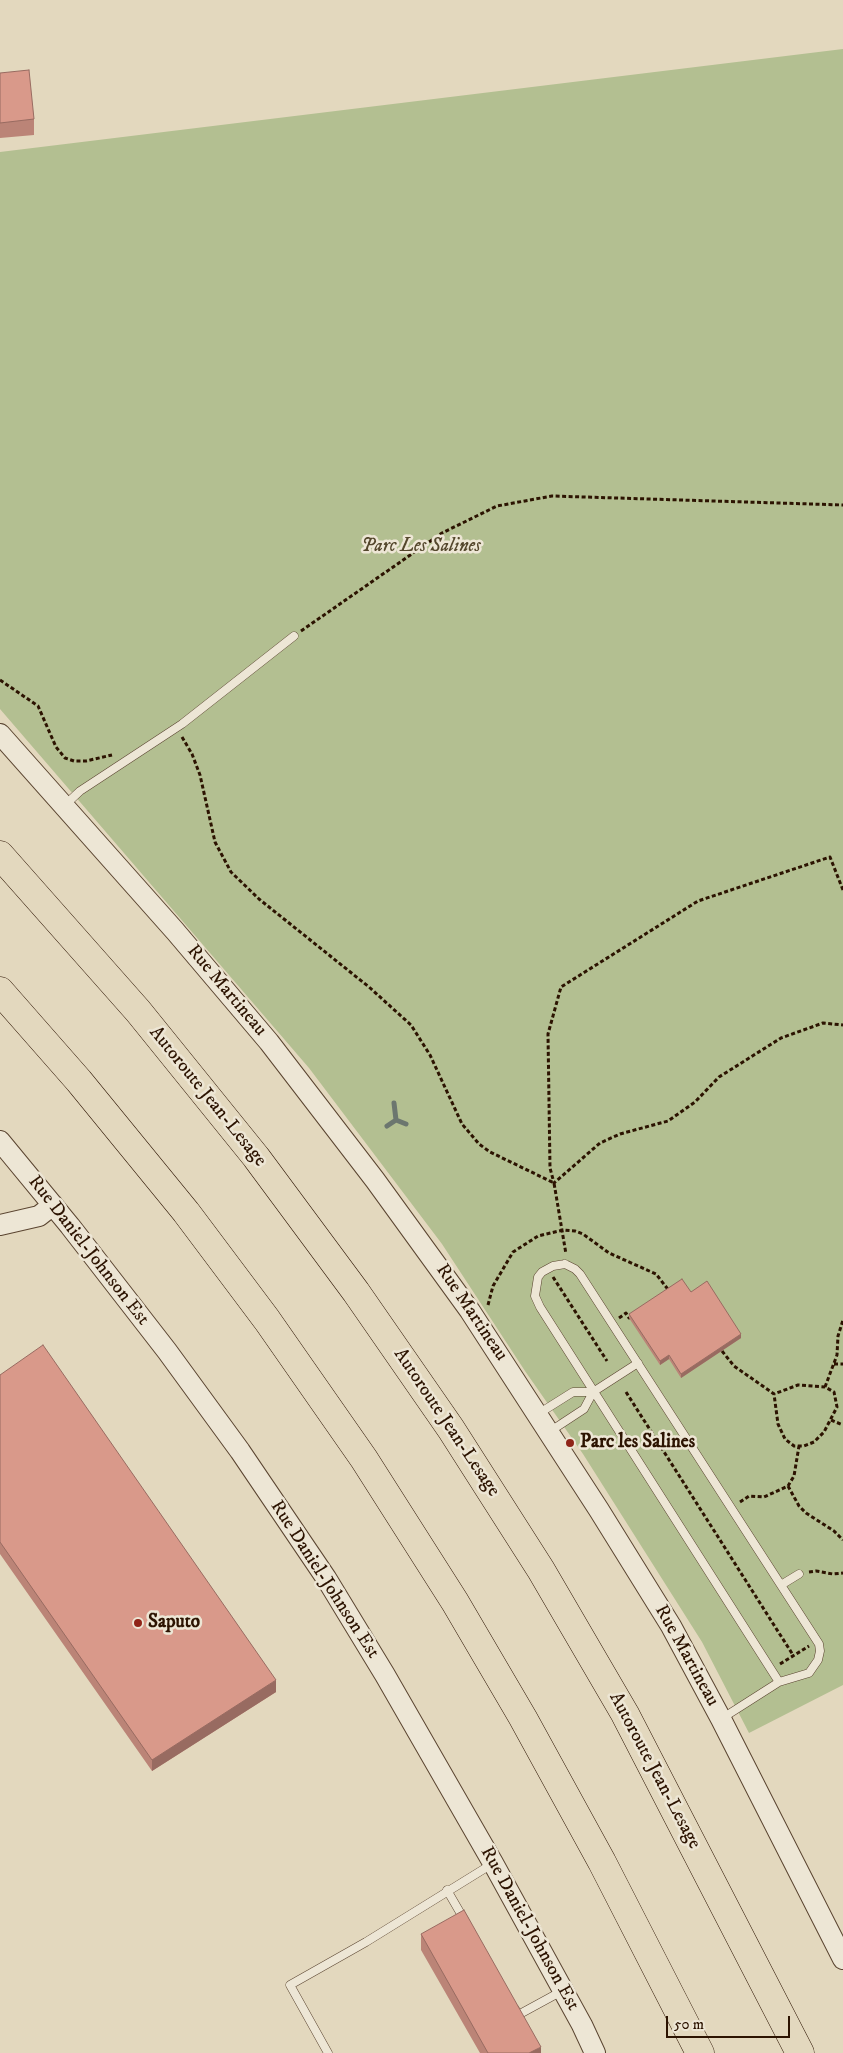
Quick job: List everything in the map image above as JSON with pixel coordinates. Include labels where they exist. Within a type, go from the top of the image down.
[{"type":"highway","name":"Autoroute Jean-Lesage","points":[[0,855],[116,985],[236,1132],[342,1272],[432,1401],[541,1570],[600,1670],[664,1787],[800,2053]]},
{"type":"highway","points":[[0,991],[79,1081],[191,1218],[267,1320],[369,1466],[459,1609],[528,1725],[598,1854],[700,2053]]},
{"type":"street","name":"Rue Martineau","points":[[0,734],[212,973],[317,1103],[444,1273],[538,1414],[654,1597],[721,1719],[843,1959]]},
{"type":"street","name":"Rue Daniel-Johnson Est","points":[[0,1141],[132,1305],[200,1396],[316,1564],[385,1676],[493,1863],[582,2024],[595,2053]]},
{"type":"street","points":[[0,1224],[39,1216],[53,1205]]},
{"type":"lane","points":[[64,806],[80,791],[168,734],[294,636]]},
{"type":"lane","points":[[721,1719],[779,1682],[803,1676],[813,1668],[820,1650],[817,1641],[638,1363],[575,1269],[565,1264],[548,1269],[538,1277],[536,1301],[779,1682]]},
{"type":"lane","points":[[549,1432],[584,1409],[593,1392],[638,1363]]},
{"type":"lane","points":[[538,1414],[572,1392],[593,1392]]},
{"type":"lane","points":[[781,1585],[799,1574]]},
{"type":"lane","points":[[328,2053],[290,1985],[366,1942],[493,1863]]},
{"type":"lane","points":[[448,1890],[471,1932]]},
{"type":"lane","points":[[509,1998],[518,2015],[563,1990]]},
{"type":"path","points":[[294,636],[442,533],[497,506],[552,496],[843,505]]},
{"type":"path","points":[[0,680],[29,698],[38,706],[56,747],[65,758],[74,761],[86,761],[116,754]]},
{"type":"path","points":[[180,735],[195,760],[213,834],[231,872],[259,899],[369,987],[410,1025],[430,1055],[462,1124],[478,1144],[490,1152],[554,1183]]},
{"type":"path","points":[[566,1255],[563,1230],[550,1168],[548,1034],[560,987],[698,901],[830,857],[843,890]]},
{"type":"path","points":[[554,1183],[600,1144],[620,1134],[668,1121],[695,1102],[719,1077],[781,1038],[823,1024],[843,1025]]},
{"type":"path","points":[[489,1309],[488,1298],[493,1286],[513,1252],[538,1236],[563,1230],[574,1230],[583,1234],[609,1254],[656,1274],[670,1292],[662,1297]]},
{"type":"path","points":[[552,1276],[607,1361]]},
{"type":"path","points":[[626,1313],[629,1318],[637,1313]]},
{"type":"path","points":[[825,1386],[837,1355],[838,1336],[843,1320]]},
{"type":"path","points":[[722,1351],[734,1366],[774,1394],[778,1424],[785,1439],[794,1446],[804,1446],[814,1442],[824,1432],[838,1407],[834,1392],[825,1386],[798,1385],[774,1394]]},
{"type":"path","points":[[834,1364],[843,1364]]},
{"type":"path","points":[[626,1392],[793,1655],[817,1641]]},
{"type":"path","points":[[831,1420],[843,1426]]},
{"type":"path","points":[[749,1496],[764,1497],[788,1486],[794,1476],[799,1446]]},
{"type":"path","points":[[788,1486],[806,1513],[834,1531],[843,1540]]},
{"type":"path","points":[[799,1574],[816,1571],[833,1574],[843,1573]]},
{"type":"green space","name":"Parc Les Salines","points":[[843,49],[843,1685],[749,1733],[702,1642],[583,1454],[525,1371],[442,1244],[309,1068],[0,709],[0,152]]},
{"type":"building","points":[[29,70],[34,119],[0,123],[0,73]]},
{"type":"building","points":[[682,1279],[691,1292],[707,1281],[741,1334],[681,1374],[669,1355],[660,1361],[629,1314]]},
{"type":"building","name":"Saputo","points":[[43,1345],[276,1680],[152,1760],[0,1542],[0,1375]]},
{"type":"building","points":[[464,1910],[541,2047],[529,2053],[488,2053],[421,1934]]},
{"type":"waterway","points":[[394,1103],[396,1120],[406,1124]]},
{"type":"waterway","points":[[387,1126],[396,1120]]},
{"type":"place","name":"Parc les Salines","points":[[570,1443]]},
{"type":"place","name":"Saputo","points":[[138,1623]]}]
